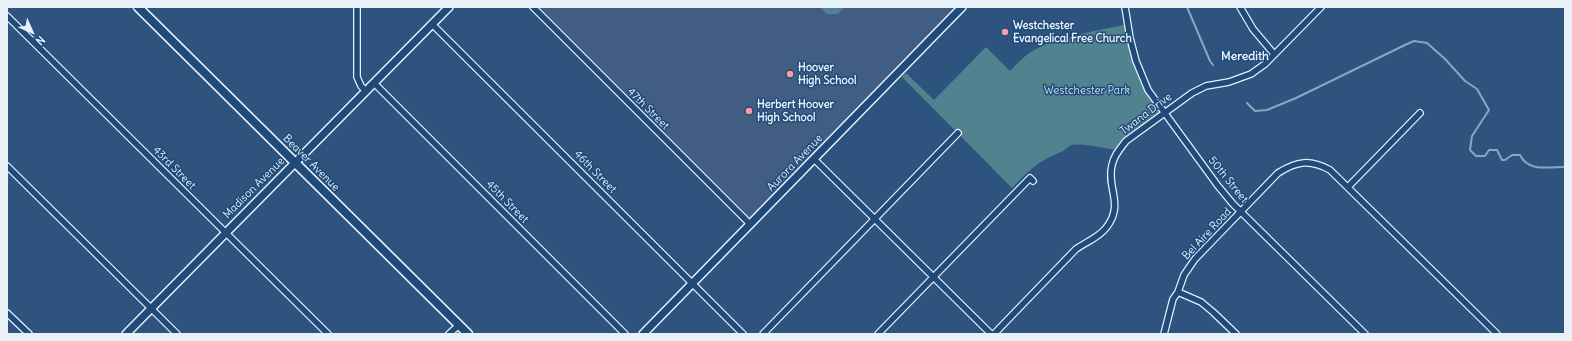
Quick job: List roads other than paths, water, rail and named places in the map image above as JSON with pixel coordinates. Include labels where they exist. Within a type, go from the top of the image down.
[{"type":"main road","name":"Beaver Avenue","points":[[138,7],[468,334]]},
{"type":"street","points":[[357,7],[357,77],[361,86],[366,92]]},
{"type":"street","name":"Madison Avenue","points":[[126,334],[449,7]]},
{"type":"street","name":"47th Street","points":[[532,7],[750,224]]},
{"type":"street","name":"Aurora Avenue","points":[[643,334],[962,7]]},
{"type":"street","name":"50th Street","points":[[1125,7],[1130,38],[1142,78],[1148,90],[1218,186],[1241,212],[1365,334]]},
{"type":"street","points":[[1240,7],[1253,29],[1274,54]]},
{"type":"street","name":"Twana Drive","points":[[994,334],[1076,249],[1096,237],[1108,226],[1112,219],[1115,203],[1110,172],[1114,157],[1126,142],[1164,112],[1192,93],[1206,86],[1229,82],[1251,74],[1265,64],[1321,7]]},
{"type":"street","name":"43rd Street","points":[[7,16],[328,334]]},
{"type":"street","name":"46th Street","points":[[432,24],[743,334]]},
{"type":"street","name":"45th Street","points":[[374,83],[625,334]]},
{"type":"street","points":[[1348,187],[1420,113]]},
{"type":"street","points":[[763,334],[958,133]]},
{"type":"street","points":[[814,159],[991,334]]},
{"type":"street","name":"Bel Aire Road","points":[[1164,334],[1174,299],[1184,275],[1195,259],[1278,173],[1296,164],[1308,162],[1320,164],[1330,170],[1497,334]]},
{"type":"street","points":[[7,166],[178,334]]},
{"type":"street","points":[[878,334],[1030,178],[1033,181]]},
{"type":"street","points":[[1178,292],[1201,302],[1236,334]]},
{"type":"street","points":[[7,313],[29,334]]},
{"type":"street","points":[[449,334],[458,325]]},
{"type":"waterway","points":[[1187,7],[1213,65]]},
{"type":"waterway","points":[[1247,103],[1255,111],[1267,110],[1296,98],[1414,41],[1427,43],[1445,59],[1465,81],[1477,89],[1489,110],[1472,136],[1470,150],[1476,156],[1485,156],[1489,150],[1497,150],[1502,160],[1505,160],[1512,155],[1520,155],[1528,164],[1534,166],[1546,168],[1565,167]]},
{"type":"place","name":"Westchester Evangelical Free Church","points":[[1005,32]]},
{"type":"place","name":"Hoover High School","points":[[790,74]]},
{"type":"place","name":"Herbert Hoover High School","points":[[749,111]]},
{"type":"district","name":"Meredith","points":[[1245,57]]},
{"type":"park label","name":"Westchester Park","points":[[1087,91]]}]
